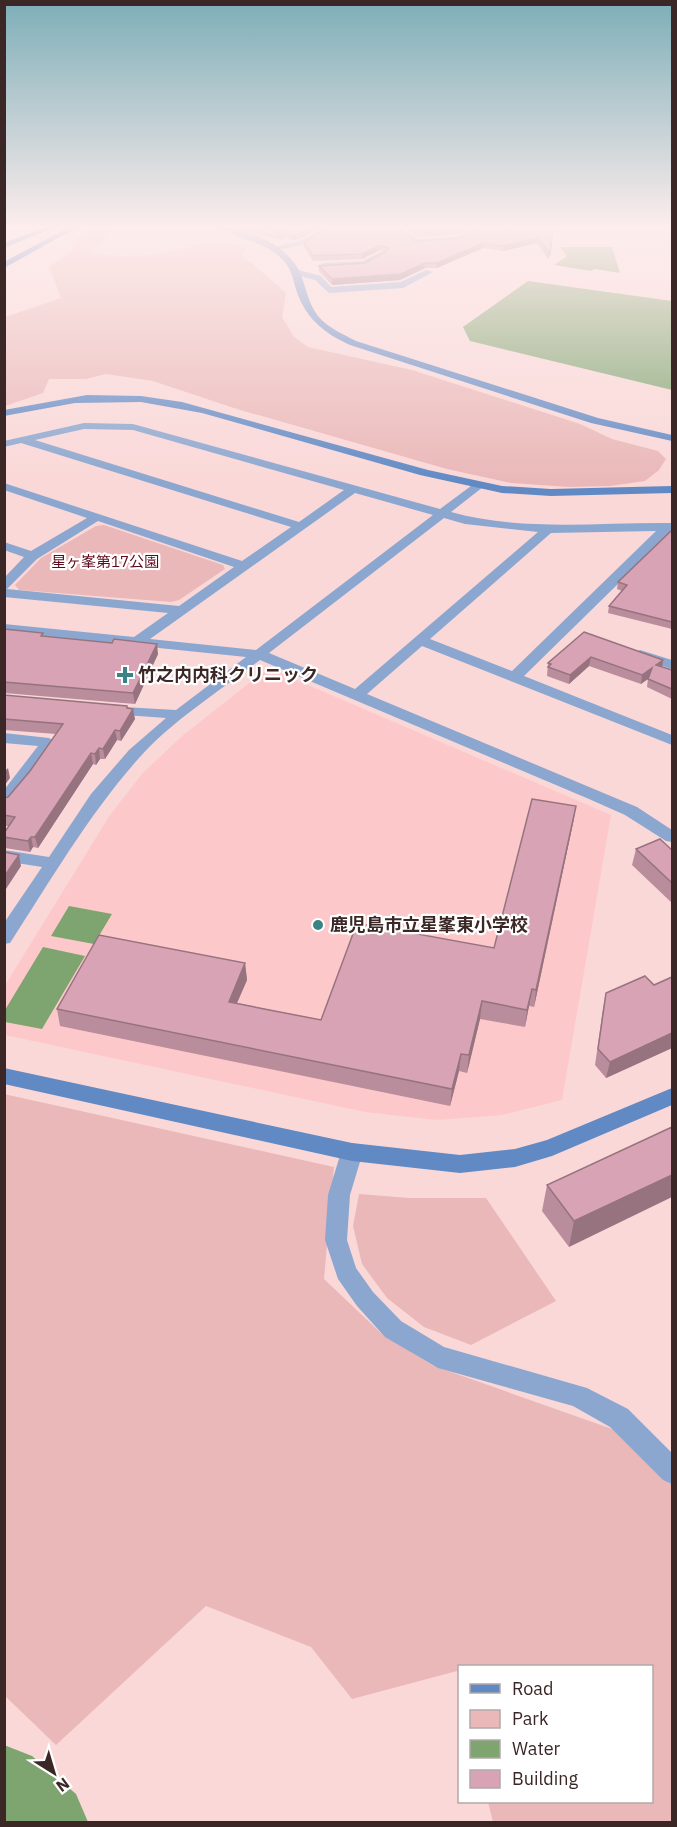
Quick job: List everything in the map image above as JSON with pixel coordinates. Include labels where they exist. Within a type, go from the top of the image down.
[{"type":"street","points":[[309,312],[330,332],[353,343],[595,421],[672,438]]},
{"type":"street","points":[[4,413],[58,402],[99,398],[146,399],[178,404],[479,485],[541,493],[582,494],[672,490]]},
{"type":"street","points":[[4,444],[84,426],[133,427],[441,514],[491,524],[548,529],[670,527]]},
{"type":"street","points":[[22,440],[300,526]]},
{"type":"street","points":[[4,938],[112,778],[135,753],[258,654],[479,485]]},
{"type":"street","points":[[4,486],[244,566]]},
{"type":"street","points":[[136,642],[353,489]]},
{"type":"street","points":[[4,586],[32,556],[97,517]]},
{"type":"street","points":[[515,677],[571,630],[670,527]]},
{"type":"street","points":[[357,695],[548,529]]},
{"type":"street","points":[[4,546],[32,556]]},
{"type":"street","points":[[4,592],[182,610]]},
{"type":"street","points":[[4,628],[258,654],[631,811],[672,837]]},
{"type":"street","points":[[421,640],[672,740]]},
{"type":"street","points":[[631,650],[670,660]]},
{"type":"street","points":[[98,707],[179,716]]},
{"type":"street","points":[[4,738],[49,743],[4,802]]},
{"type":"street","points":[[4,855],[54,864]]},
{"type":"street","points":[[4,1076],[352,1152],[460,1164],[515,1158],[552,1148],[672,1096]]},
{"type":"street","points":[[352,1152],[339,1195],[336,1240],[346,1272],[364,1299],[393,1329],[438,1358],[578,1396],[597,1405],[619,1418],[672,1471]]},
{"type":"shaded area","name":"鹿児島市立星峯東小学校","points":[[275,671],[611,815],[562,1100],[502,1115],[437,1120],[365,1112],[5,1035],[4,987],[110,815],[142,774],[182,736],[262,673]]},
{"type":"green space","points":[[19,312],[283,312],[282,317],[294,337],[308,347],[412,370],[580,424],[612,439],[658,451],[666,459],[659,470],[645,481],[610,486],[569,487],[511,483],[447,469],[237,409],[153,381],[106,374],[86,379],[49,379],[43,393],[5,406],[5,317]]},
{"type":"green space","name":"星ヶ峯第17公園","points":[[104,525],[223,565],[225,569],[179,600],[171,602],[19,590],[15,585],[41,558],[96,526]]},
{"type":"green space","points":[[4,1094],[334,1167],[324,1279],[382,1334],[434,1366],[615,1430],[672,1484],[672,1822],[493,1822],[488,1803],[653,1803],[653,1665],[458,1665],[458,1674],[457,1671],[352,1699],[311,1647],[206,1606],[56,1745],[5,1696]]},
{"type":"green space","points":[[359,1194],[409,1198],[486,1198],[556,1301],[471,1345],[424,1327],[387,1298],[362,1264],[353,1226]]},
{"type":"water","points":[[484,312],[672,312],[672,390],[470,341],[463,327]]},
{"type":"water","points":[[69,906],[112,914],[94,944],[51,936]]},
{"type":"water","points":[[43,947],[85,956],[42,1029],[5,1022],[5,1010]]},
{"type":"building","points":[[672,530],[672,622],[609,606],[627,585],[618,582]]},
{"type":"building","points":[[4,629],[43,633],[41,636],[112,643],[114,639],[157,644],[133,693],[4,682]]},
{"type":"building","points":[[584,632],[663,660],[656,665],[672,670],[672,689],[648,679],[652,668],[642,675],[591,657],[570,675],[548,667],[551,664],[548,663]]},
{"type":"building","points":[[4,695],[127,706],[133,709],[120,731],[115,730],[103,749],[99,748],[95,754],[91,753],[35,837],[31,837],[28,841],[4,837],[4,833],[15,817],[4,815],[4,798],[8,797],[30,771],[63,724],[4,719]]},
{"type":"building","points":[[532,799],[576,806],[536,990],[532,989],[527,1010],[482,1001],[469,1055],[461,1054],[452,1089],[57,1009],[99,935],[245,963],[229,1002],[321,1020],[357,923],[494,948]]},
{"type":"building","points":[[660,839],[672,850],[672,883],[636,849]]},
{"type":"building","points":[[4,852],[19,855],[4,877]]},
{"type":"building","points":[[645,976],[654,985],[672,977],[672,1033],[610,1062],[598,1049],[606,993]]},
{"type":"building","points":[[672,1127],[672,1175],[574,1221],[547,1185]]},
{"type":"waterway","points":[[4,1784],[48,1822]]},
{"type":"place","name":"竹之内内科クリニック","points":[[125,675]]},
{"type":"place","name":"鹿児島市立星峯東小学校","points":[[318,925]]}]
